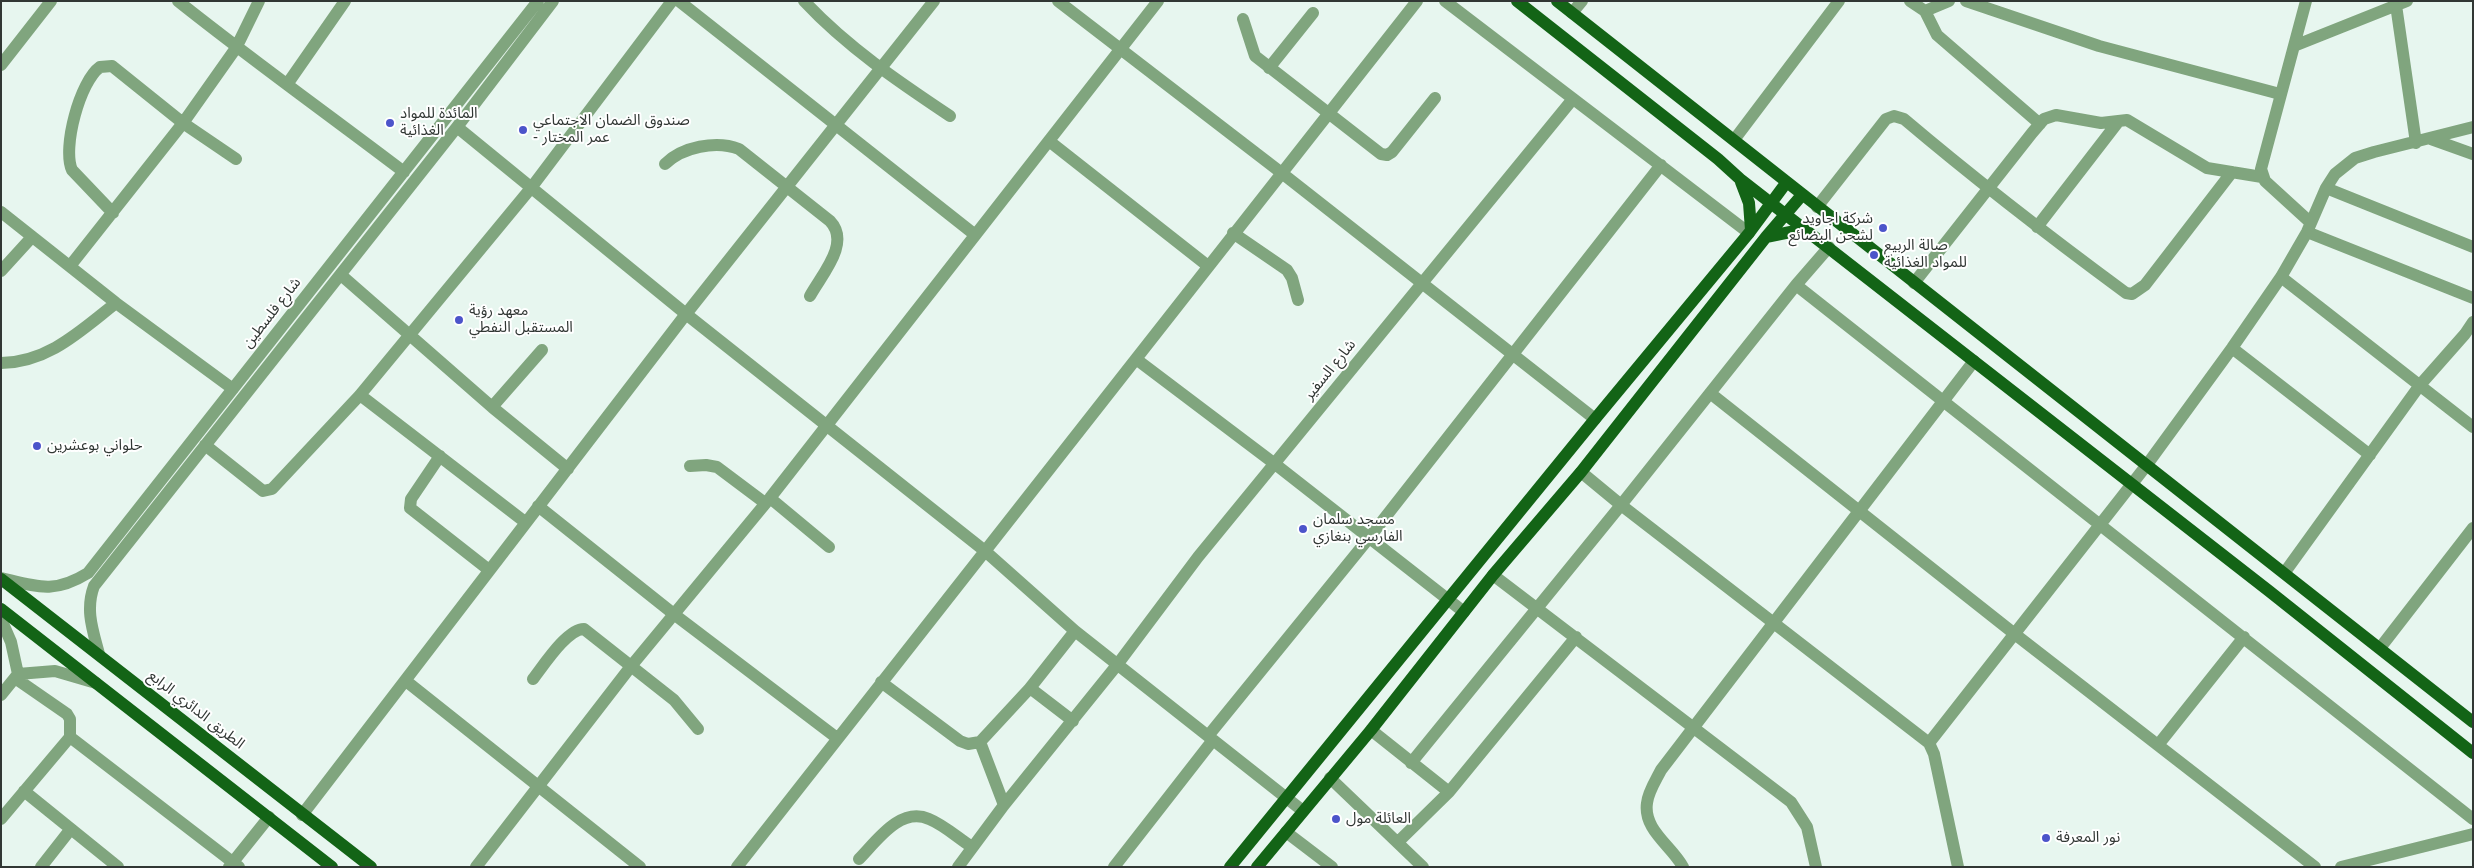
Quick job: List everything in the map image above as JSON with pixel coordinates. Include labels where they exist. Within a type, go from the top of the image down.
[{"type":"main road","points":[[1517,1],[1718,159],[1740,179],[2473,753]]},
{"type":"main road","points":[[1557,1],[2146,466],[2285,572],[2473,722]]},
{"type":"main road","points":[[1740,179],[1750,203],[1750,232]]},
{"type":"main road","points":[[1230,867],[1594,419],[1750,232],[1786,183]]},
{"type":"main road","points":[[1257,867],[1371,730],[1493,575],[1581,472],[1766,237],[1802,195]]},
{"type":"main road","points":[[1766,237],[1805,229]]},
{"type":"main road","points":[[1653,349],[1668,362]]},
{"type":"main road","name":"الطريق الدائري الرابع","points":[[1,579],[371,867]]},
{"type":"main road","points":[[1,609],[101,685],[332,867]]},
{"type":"main road","points":[[1384,679],[1401,692]]},
{"type":"street","points":[[178,1],[236,48],[288,83],[404,172]]},
{"type":"street","points":[[70,266],[183,123],[236,48],[259,1]]},
{"type":"street","points":[[288,83],[345,1]]},
{"type":"street","name":"شارع فلسطين","points":[[1,579],[28,585],[60,586],[88,573],[404,172],[553,1]]},
{"type":"street","points":[[205,445],[266,492],[272,489],[360,395],[531,188],[672,1]]},
{"type":"street","points":[[679,1],[974,234]]},
{"type":"street","points":[[804,1],[829,27],[882,69],[950,116]]},
{"type":"street","points":[[302,815],[686,314],[786,187],[837,126],[934,1]]},
{"type":"street","points":[[1058,1],[1119,50],[1283,174],[1594,419]]},
{"type":"street","points":[[476,867],[632,665],[768,500],[826,423],[1158,1]]},
{"type":"street","points":[[737,867],[1233,233],[1283,174],[1418,1]]},
{"type":"street","points":[[1445,1],[1572,100],[1750,232]]},
{"type":"street","points":[[1572,13],[1582,1]]},
{"type":"street","points":[[1734,140],[1839,1]]},
{"type":"street","points":[[1910,1],[1925,11],[1937,35],[2040,124]]},
{"type":"street","points":[[1925,11],[1949,1]]},
{"type":"street","points":[[1966,1],[2099,46],[2280,94]]},
{"type":"street","points":[[2306,1],[2280,94],[2261,170],[2262,177],[2309,228],[2473,298]]},
{"type":"street","points":[[1,65],[49,2]]},
{"type":"street","name":"شارع فلسطين","points":[[99,654],[89,612],[89,599],[94,586],[457,127],[482,83],[534,3]]},
{"type":"street","points":[[2294,46],[2402,3],[2416,142]]},
{"type":"street","points":[[1269,68],[1313,13]]},
{"type":"street","points":[[1243,19],[1255,56],[1381,154],[1387,155],[1397,146],[1435,98]]},
{"type":"street","points":[[112,213],[72,170],[69,161],[71,132],[82,94],[95,70],[106,65],[112,66],[183,123],[236,160]]},
{"type":"street","name":"شارع السفير","points":[[958,867],[1004,805],[1117,665],[1198,557],[1572,100]]},
{"type":"street","points":[[1914,282],[2040,124],[2049,116],[2056,115],[2101,123],[2127,120],[2207,168],[2262,177]]},
{"type":"street","points":[[1818,207],[1886,119],[1894,116],[1904,119],[2037,227],[2126,293],[2132,294],[2145,285],[2232,172]]},
{"type":"street","points":[[2037,227],[2118,122]]},
{"type":"street","points":[[457,127],[686,314],[826,423],[985,551],[1075,631],[1117,665],[1302,811]]},
{"type":"street","points":[[1929,743],[2016,635],[2131,486],[2232,348],[2281,277],[2309,228],[2326,188],[2335,174],[2356,158],[2473,127]]},
{"type":"street","points":[[2431,139],[2473,154]]},
{"type":"street","points":[[1049,141],[1208,266]]},
{"type":"street","points":[[666,164],[674,155],[683,151],[712,146],[732,146],[739,149],[830,220],[836,227],[839,236],[837,249],[810,296]]},
{"type":"street","points":[[1114,867],[1210,738],[1661,165]]},
{"type":"street","points":[[2326,188],[2473,247]]},
{"type":"street","points":[[1,212],[116,303],[233,390]]},
{"type":"street","points":[[1233,233],[1287,270],[1294,284],[1298,300]]},
{"type":"street","points":[[1,271],[32,237]]},
{"type":"street","points":[[1411,763],[1621,506],[1796,284],[1829,248]]},
{"type":"street","points":[[341,275],[492,407],[568,469]]},
{"type":"street","points":[[2281,277],[2473,427]]},
{"type":"street","points":[[1796,284],[2473,819]]},
{"type":"street","points":[[1,363],[25,360],[58,348],[116,303]]},
{"type":"street","points":[[2285,572],[2420,384],[2469,336],[2473,322]]},
{"type":"street","points":[[2232,348],[2370,454]]},
{"type":"street","points":[[492,407],[542,350]]},
{"type":"street","points":[[1136,359],[1275,464],[1464,612]]},
{"type":"street","points":[[1683,867],[1677,856],[1649,823],[1647,802],[1661,770],[1974,361]]},
{"type":"street","points":[[1710,393],[2016,635],[2315,867]]},
{"type":"street","points":[[360,395],[526,522]]},
{"type":"street","points":[[440,456],[411,499],[410,508],[489,570]]},
{"type":"street","points":[[690,466],[706,465],[717,467],[768,500],[829,547]]},
{"type":"street","points":[[1581,472],[1621,506],[1929,743],[1958,867]]},
{"type":"street","points":[[538,506],[675,615],[837,738]]},
{"type":"street","points":[[2380,648],[2471,535]]},
{"type":"street","points":[[1493,575],[1792,802],[1807,828],[1816,867]]},
{"type":"street","points":[[1,619],[11,642],[16,676],[67,714],[70,719],[70,737],[1,819]]},
{"type":"street","points":[[533,678],[570,634],[578,629],[584,629],[674,700],[698,729]]},
{"type":"street","points":[[882,682],[960,741],[968,744],[980,742],[1030,688],[1075,631]]},
{"type":"street","points":[[1398,842],[1449,792],[1576,637]]},
{"type":"street","points":[[2158,745],[2244,637]]},
{"type":"street","points":[[1,695],[16,676],[45,670],[55,671],[101,685]]},
{"type":"street","points":[[406,681],[640,867]]},
{"type":"street","points":[[1030,688],[1073,721]]},
{"type":"street","points":[[1371,730],[1449,792]]},
{"type":"street","points":[[70,737],[234,865],[269,817]]},
{"type":"street","points":[[980,742],[1004,805]]},
{"type":"street","points":[[1330,778],[1423,867]]},
{"type":"street","points":[[24,791],[117,866]]},
{"type":"street","points":[[859,860],[897,822],[913,817],[929,819],[972,847]]},
{"type":"street","points":[[41,867],[70,830]]},
{"type":"street","points":[[1286,832],[1332,867]]},
{"type":"street","points":[[2341,867],[2362,864],[2473,834]]},
{"type":"place","name":"المائدة للمواد الغذائية","points":[[390,123]]},
{"type":"place","name":"صندوق الضمان الاجتماعي - عمر المختار","points":[[523,130]]},
{"type":"place","name":"شركة اجاويد لشحن البضائع","points":[[1883,228]]},
{"type":"place","name":"صالة الربيع للمواد الغذائية","points":[[1874,255]]},
{"type":"place","name":"معهد رؤية المستقبل النفطي","points":[[459,320]]},
{"type":"place","name":"حلواني بوعشرين","points":[[37,446]]},
{"type":"place","name":"مسجد سلمان الفارسي بنغازي","points":[[1303,529]]},
{"type":"place","name":"العائلة مول","points":[[1336,819]]},
{"type":"place","name":"نور المعرفة","points":[[2046,838]]}]
